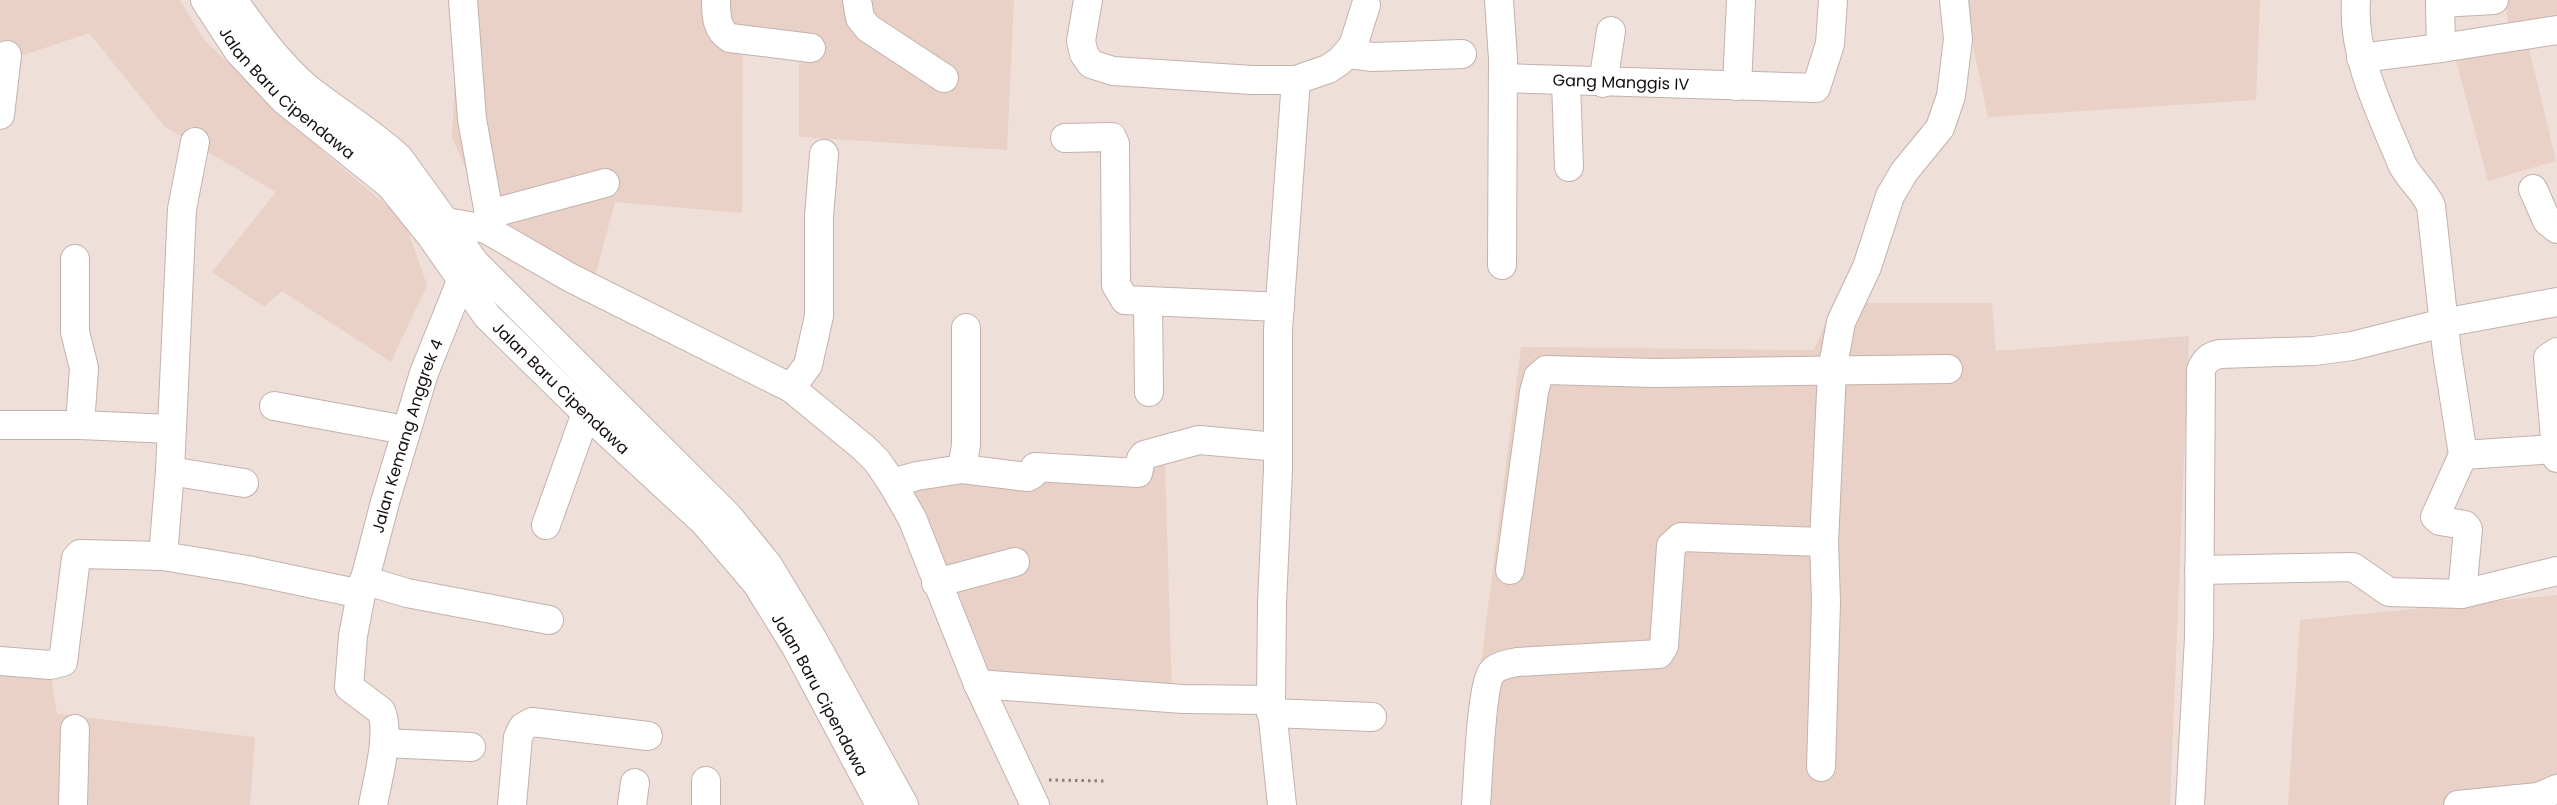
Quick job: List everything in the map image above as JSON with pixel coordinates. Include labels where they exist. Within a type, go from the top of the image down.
[{"type":"street","name":"Jalan Baru Cipendawa","points":[[205,0],[239,52],[284,100],[390,185],[475,263],[728,517],[768,564],[880,805]]},
{"type":"street","name":"Jalan Baru Cipendawa","points":[[234,0],[262,41],[306,87],[385,145],[399,158],[439,229],[461,281],[488,316],[586,413],[704,522],[757,584],[804,643],[904,805]]},
{"type":"street","points":[[463,0],[472,120],[487,222],[569,277],[791,388],[877,461],[912,518],[936,583],[978,684],[1035,805]]},
{"type":"street","points":[[716,0],[718,24],[725,36],[811,48]]},
{"type":"street","points":[[857,0],[860,18],[868,28],[944,78]]},
{"type":"street","points":[[1088,0],[1082,48],[1091,64],[1100,68],[1223,79],[1296,80],[1328,69],[1348,54],[1358,36],[1366,5]]},
{"type":"street","points":[[1499,0],[1502,78],[1502,265]]},
{"type":"street","points":[[1737,86],[1741,0]]},
{"type":"street","name":"Gang Manggis IV","points":[[1502,78],[1566,82],[1816,88],[1830,44],[1833,0]]},
{"type":"street","points":[[1821,767],[1826,602],[1824,542],[1832,371],[1841,322],[1867,267],[1890,196],[1904,172],[1940,128],[1952,96],[1958,39],[1954,0]]},
{"type":"street","points":[[2356,0],[2355,16],[2361,58],[2402,164],[2408,176],[2427,197],[2431,206],[2442,290],[2443,323],[2463,455],[2435,517],[2440,521],[2465,524],[2468,529],[2462,594]]},
{"type":"street","points":[[2441,48],[2439,1],[2494,0]]},
{"type":"street","points":[[2361,58],[2557,30]]},
{"type":"street","points":[[1603,83],[1611,31]]},
{"type":"street","points":[[1348,54],[1373,57],[1462,54]]},
{"type":"street","points":[[0,115],[7,55]]},
{"type":"street","points":[[1282,805],[1271,706],[1280,307],[1296,80]]},
{"type":"street","points":[[1566,82],[1569,167]]},
{"type":"street","points":[[1064,138],[1112,137],[1115,144],[1116,285],[1125,300],[1280,307]]},
{"type":"street","points":[[162,556],[170,471],[182,209],[195,142]]},
{"type":"street","points":[[791,388],[808,365],[819,316],[820,217],[824,154]]},
{"type":"street","points":[[439,229],[487,222],[605,183]]},
{"type":"street","points":[[2533,190],[2547,221],[2557,229]]},
{"type":"street","points":[[75,259],[75,332],[84,368],[80,425]]},
{"type":"street","name":"Jalan Kemang Anggrek 4","points":[[384,743],[381,711],[349,687],[354,636],[363,587],[405,430],[424,373],[461,281]]},
{"type":"street","points":[[1148,302],[1149,392]]},
{"type":"street","points":[[2190,805],[2199,638],[2201,370],[2204,362],[2210,357],[2220,354],[2314,351],[2352,346],[2443,323],[2557,302]]},
{"type":"street","points":[[962,469],[966,445],[966,328]]},
{"type":"street","points":[[2463,455],[2557,453],[2548,358],[2557,352]]},
{"type":"street","points":[[1510,570],[1534,392],[1538,377],[1546,370],[1655,373],[1948,369]]},
{"type":"street","points":[[274,406],[405,430]]},
{"type":"street","points":[[546,526],[586,413]]},
{"type":"street","points":[[0,425],[80,425],[171,429]]},
{"type":"street","points":[[892,483],[917,476],[962,469],[1028,477],[1033,474],[1035,467],[1138,473],[1140,459],[1144,455],[1199,440],[1277,447]]},
{"type":"street","points":[[170,471],[244,483]]},
{"type":"street","points":[[1476,805],[1485,693],[1492,672],[1504,665],[1517,662],[1658,654],[1664,646],[1671,546],[1681,537],[1824,542]]},
{"type":"street","points":[[0,661],[50,665],[63,662],[76,558],[80,554],[162,556],[407,593],[549,620]]},
{"type":"street","points":[[936,583],[1015,562]]},
{"type":"street","points":[[2199,570],[2353,567],[2389,592],[2462,594],[2557,571]]},
{"type":"street","points":[[978,684],[1271,706],[1372,717]]},
{"type":"street","points":[[512,805],[518,737],[523,727],[532,722],[648,736]]},
{"type":"street","points":[[73,805],[75,729]]},
{"type":"street","points":[[373,805],[384,743],[471,747]]},
{"type":"street","points":[[2458,805],[2538,797],[2557,788]]},
{"type":"path","points":[[1023,779],[1105,781]]},
{"type":"shaded area","points":[[0,0],[180,0],[204,40],[328,156],[404,220],[427,285],[391,362],[282,291],[264,307],[212,272],[276,192],[165,127],[89,33],[0,63]]},
{"type":"shaded area","points":[[452,0],[1014,0],[1007,150],[799,137],[799,41],[743,33],[742,213],[615,202],[588,302],[507,260],[452,138],[457,25]]},
{"type":"shaded area","points":[[1963,0],[2260,0],[2256,100],[1988,117]]},
{"type":"shaded area","points":[[2505,0],[2557,0],[2557,24],[2524,28],[2556,161],[2488,181],[2452,45],[2509,28]]},
{"type":"shaded area","points":[[1834,303],[1992,303],[1996,351],[2189,336],[2170,805],[1463,805],[1521,347],[1814,350]]},
{"type":"shaded area","points":[[1165,463],[1172,695],[972,680],[896,486],[957,473],[1134,478]]},
{"type":"shaded area","points":[[2557,595],[2557,805],[2288,805],[2300,620]]},
{"type":"shaded area","points":[[0,661],[50,666],[57,714],[255,737],[250,805],[0,805]]}]
